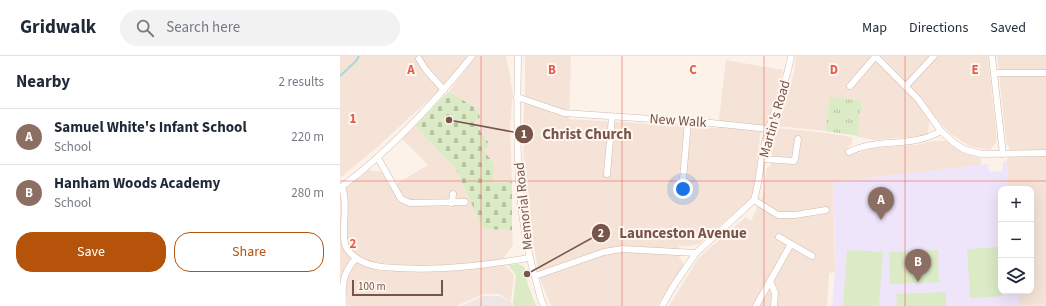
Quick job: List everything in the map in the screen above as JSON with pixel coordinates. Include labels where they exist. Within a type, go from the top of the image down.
[{"type":"street","points":[[472,56],[444,90],[378,158],[341,188],[345,199],[344,242],[350,254],[376,266],[415,269],[456,267],[529,258]]},
{"type":"street","name":"Memorial Road","points":[[518,56],[520,190],[522,220],[529,258],[544,306]]},
{"type":"street","name":"Martin's Road","points":[[754,200],[765,143],[781,97],[791,56]]},
{"type":"street","points":[[850,86],[875,56],[922,103],[941,132],[953,142],[972,152],[981,154],[1046,153]]},
{"type":"street","points":[[906,86],[934,56]]},
{"type":"street","points":[[992,56],[1003,154]]},
{"type":"street","points":[[419,59],[426,70],[444,90]]},
{"type":"street","points":[[994,73],[1046,73]]},
{"type":"street","name":"New Walk","points":[[518,97],[560,113],[688,121],[769,129]]},
{"type":"street","points":[[608,174],[612,117]]},
{"type":"street","points":[[682,179],[688,121]]},
{"type":"street","points":[[849,152],[861,147],[872,145],[915,142],[941,132]]},
{"type":"street","points":[[763,159],[792,161],[795,159],[798,139]]},
{"type":"street","points":[[378,158],[401,199],[410,203],[465,202]]},
{"type":"street","points":[[452,202],[453,194]]},
{"type":"street","points":[[662,306],[674,285],[696,253],[754,200],[778,215],[795,215],[826,210]]},
{"type":"street","points":[[779,237],[812,256]]},
{"type":"street","points":[[756,306],[791,244]]},
{"type":"street","points":[[535,276],[604,252],[622,249],[696,253]]},
{"type":"street","points":[[343,306],[342,274],[356,258]]},
{"type":"street","points":[[770,281],[775,293],[774,306]]},
{"type":"shaded area","points":[[340,56],[468,56],[446,84],[375,149],[340,178]]},
{"type":"shaded area","points":[[476,56],[506,56],[513,93],[510,126],[512,182],[493,183],[494,164],[482,150],[490,144],[449,92]]},
{"type":"shaded area","points":[[525,56],[571,56],[569,119],[718,128],[726,60],[783,70],[767,123],[760,135],[755,188],[751,198],[699,244],[679,246],[679,257],[683,262],[683,266],[657,306],[551,306],[540,278],[527,214],[524,182],[523,129]]},
{"type":"shaded area","points":[[796,56],[988,56],[997,141],[990,150],[970,147],[950,133],[936,118],[929,122],[928,133],[920,136],[873,140],[860,137],[857,132],[862,101],[830,98],[825,131],[778,126],[794,73]]},
{"type":"shaded area","points":[[997,56],[1046,56],[1046,304],[1019,306],[1018,294],[1034,294],[1034,186],[1009,186],[1006,161],[1010,156],[1010,149],[1006,143]]},
{"type":"shaded area","points":[[415,126],[456,169],[483,229],[512,230],[513,245],[504,257],[506,266],[514,275],[511,301],[499,294],[483,294],[456,306],[348,306],[347,296],[340,296],[340,192],[368,170],[382,172],[391,187],[428,165],[402,139]]},
{"type":"shaded area","points":[[777,128],[852,137],[852,144],[846,149],[849,156],[872,148],[916,145],[933,141],[946,141],[963,153],[981,158],[981,165],[833,182],[835,272],[829,273],[827,306],[669,306],[698,259],[746,217],[751,221],[763,195],[767,168],[770,166],[772,154],[771,148]]},
{"type":"shaded area","points":[[1003,161],[1006,161],[1009,186],[998,186],[998,294],[1018,294],[1020,306],[832,306],[835,272],[833,182],[988,164],[989,172],[1002,171]]},
{"type":"shaded area","points":[[483,296],[499,296],[511,301],[513,306],[462,306]]},
{"type":"shaded area","points":[[1046,304],[1046,306],[1020,306]]},
{"type":"green space","points":[[449,92],[477,109],[480,117],[474,122],[490,145],[483,150],[494,164],[493,183],[512,182],[512,230],[483,229],[456,169],[415,126]]},
{"type":"green space","points":[[830,97],[862,101],[857,132],[860,137],[825,131]]},
{"type":"green space","points":[[998,247],[998,294],[1003,294],[1003,296],[970,298],[967,249]]},
{"type":"green space","points":[[847,250],[883,252],[879,306],[843,306]]},
{"type":"green space","points":[[938,250],[939,282],[890,284],[889,252]]},
{"type":"green space","points":[[518,264],[525,268],[528,285],[536,306],[514,306],[513,304],[516,275],[508,265]]},
{"type":"green space","points":[[946,292],[946,306],[897,306],[896,294]]},
{"type":"waterway","points":[[340,76],[356,61],[359,56]]},
{"type":"place","name":"Christ Church","points":[[449,120]]},
{"type":"place","name":"Samuel White's Infant School","points":[[881,220]]},
{"type":"place","name":"Launceston Avenue","points":[[527,274]]},
{"type":"place","name":"Hanham Woods Academy","points":[[918,282]]}]
